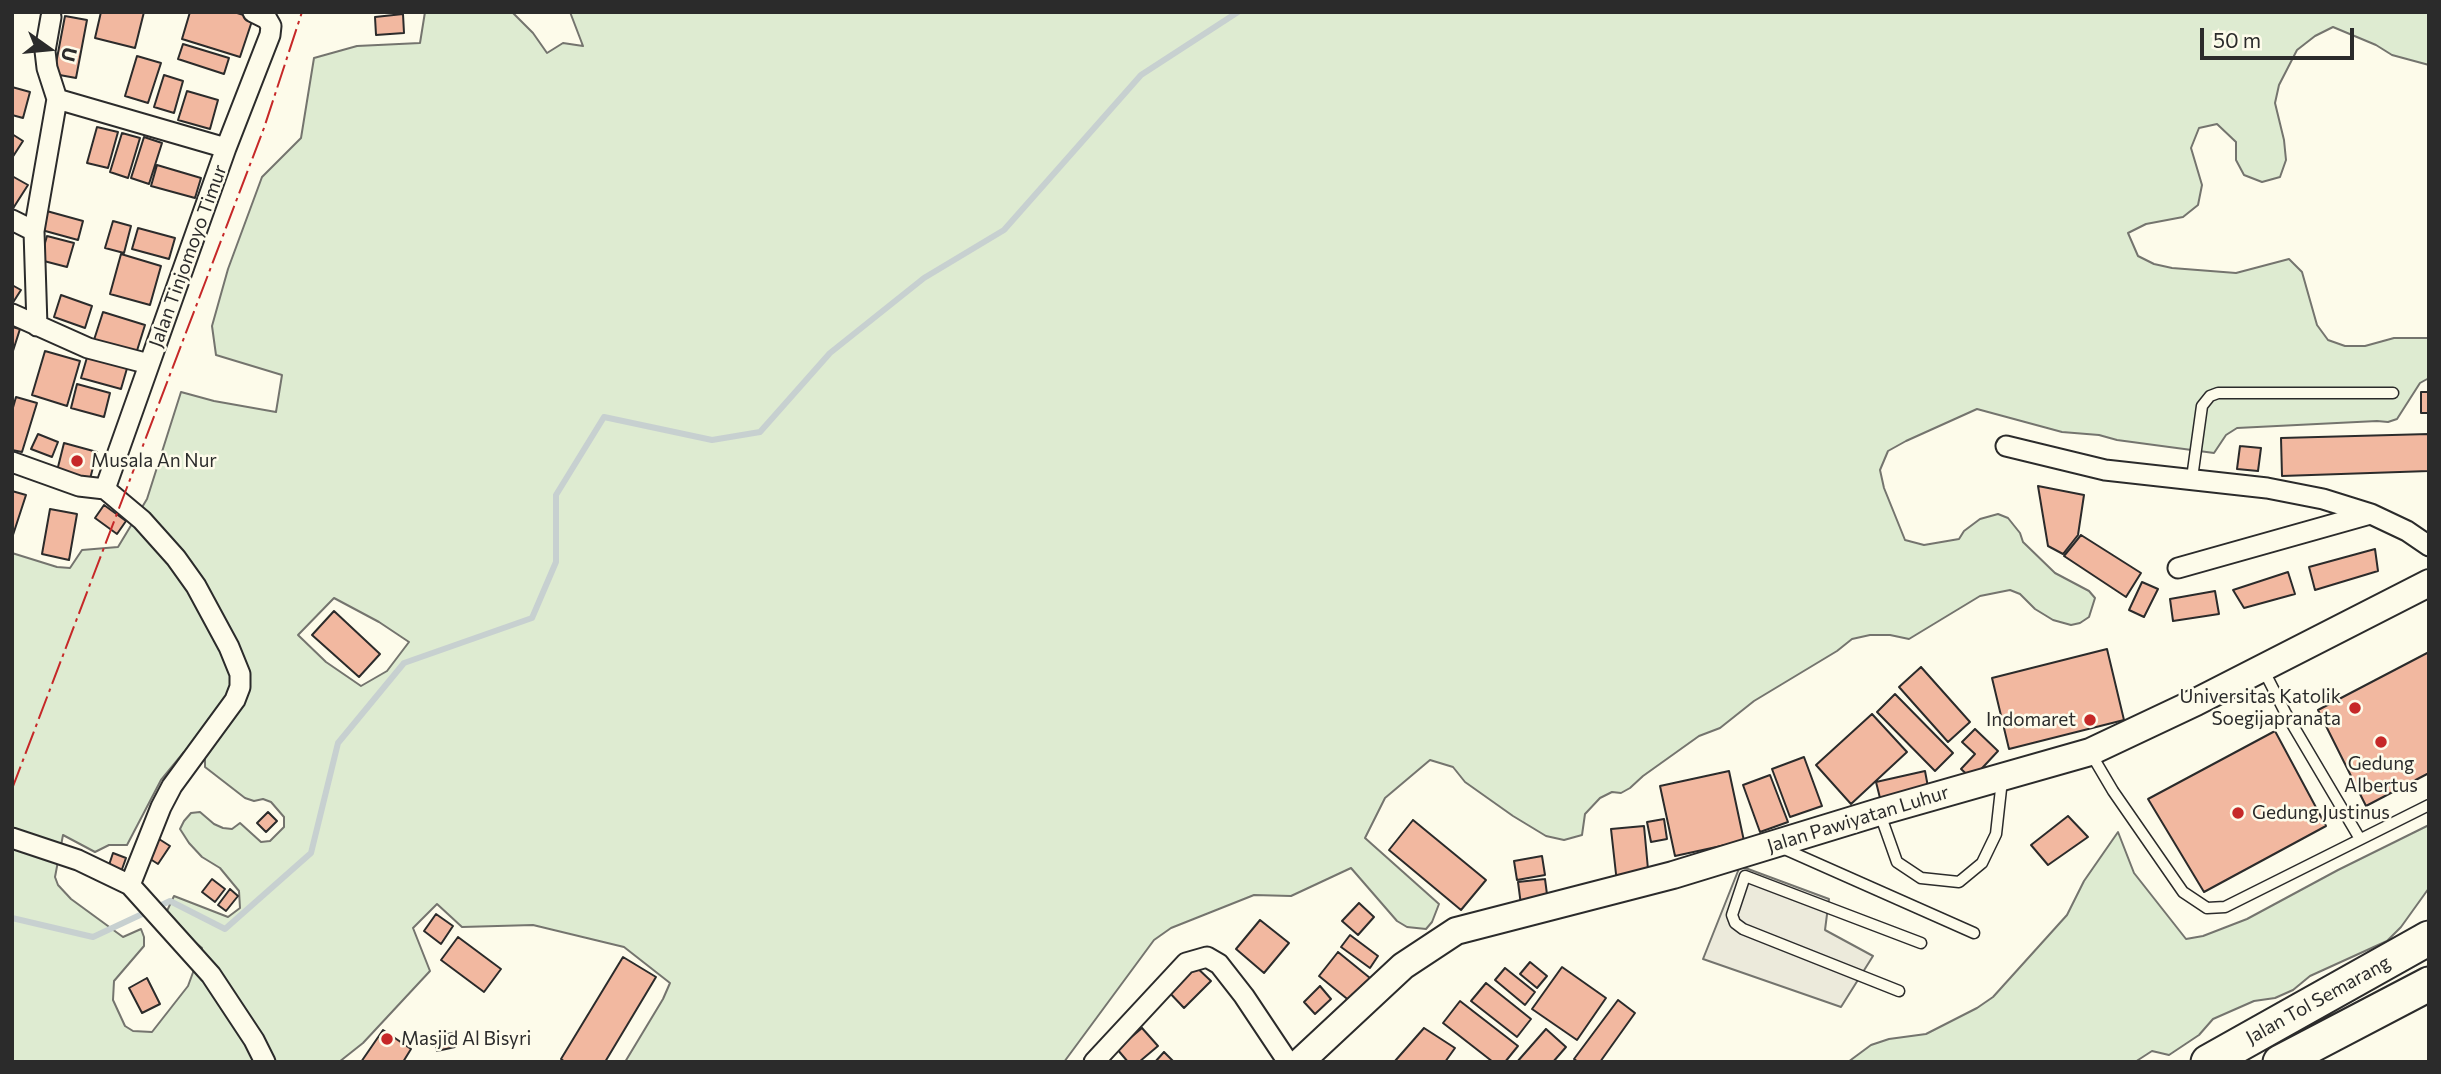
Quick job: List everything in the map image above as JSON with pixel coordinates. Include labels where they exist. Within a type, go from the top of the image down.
[{"type":"highway","name":"Jalan Tol Semarang","points":[[2208,1062],[2429,938]]},
{"type":"highway","name":"Jalan Tol Semarang","points":[[2280,1062],[2429,984]]},
{"type":"main road","name":"Jalan Pawiyatan Luhur","points":[[1300,1062],[1403,966],[1456,931],[1673,875],[1741,866],[1773,844],[2090,752],[2263,669],[2429,583]]},
{"type":"street","name":"Jalan Tinjomoyo Timur","points":[[105,489],[226,148],[270,35],[271,26],[267,19],[253,12]]},
{"type":"street","points":[[37,326],[34,231],[57,99],[47,68],[45,51],[48,14]]},
{"type":"street","name":"Jalan Tinjomoyo Timur","points":[[57,99],[226,148]]},
{"type":"street","points":[[12,220],[34,231]]},
{"type":"street","name":"Jalan Tinjomoyo Timur","points":[[12,314],[88,348],[149,364]]},
{"type":"street","points":[[2006,446],[2105,470],[2192,478],[2323,499],[2371,514],[2407,531],[2429,546]]},
{"type":"street","points":[[12,462],[79,486],[105,489],[142,520],[196,586],[229,647],[240,674],[240,687],[235,700],[172,786],[162,807],[137,892]]},
{"type":"street","points":[[2178,568],[2371,514]]},
{"type":"street","points":[[12,838],[78,860],[137,892],[211,975],[254,1040],[265,1062]]},
{"type":"street","points":[[1094,1062],[1186,963],[1207,957],[1219,964],[1244,996],[1287,1062]]},
{"type":"lane","points":[[2192,478],[2202,406],[2210,396],[2218,393],[2393,393]]},
{"type":"lane","points":[[2263,669],[2285,712],[2360,839]]},
{"type":"lane","points":[[2090,752],[2113,791],[2183,892],[2207,908],[2225,907],[2429,805]]},
{"type":"lane","points":[[1879,812],[1897,862],[1920,878],[1959,881],[1982,863],[1996,834],[2003,776]]},
{"type":"lane","points":[[1773,844],[1974,933]]},
{"type":"lane","points":[[1899,990],[1743,929],[1735,923],[1732,915],[1741,866],[1921,943]]},
{"type":"green space","points":[[425,12],[512,12],[533,33],[547,53],[563,43],[583,46],[570,12],[2429,12],[2429,65],[2392,55],[2376,45],[2333,27],[2315,36],[2297,50],[2279,85],[2275,103],[2286,160],[2280,177],[2262,182],[2244,175],[2236,160],[2236,142],[2217,124],[2199,128],[2191,148],[2202,185],[2198,205],[2183,217],[2146,224],[2128,233],[2138,256],[2154,264],[2172,268],[2236,273],[2289,259],[2302,272],[2317,325],[2328,340],[2345,346],[2365,346],[2394,338],[2429,338],[2429,378],[2420,383],[2397,419],[2388,422],[2237,428],[2226,435],[2214,453],[2062,432],[1977,409],[1906,441],[1888,451],[1880,470],[1884,488],[1905,540],[1924,545],[1959,539],[1964,531],[1980,519],[1998,514],[2008,518],[2020,533],[2023,542],[2055,573],[2089,591],[2095,598],[2089,617],[2071,625],[2053,620],[2035,609],[2020,594],[2010,590],[1980,596],[1909,639],[1870,635],[1852,639],[1837,651],[1754,701],[1720,728],[1699,736],[1630,788],[1600,798],[1585,814],[1582,835],[1564,840],[1546,836],[1465,782],[1453,767],[1430,760],[1385,798],[1365,838],[1439,904],[1426,929],[1407,927],[1397,921],[1351,868],[1291,896],[1254,895],[1171,928],[1154,940],[1064,1062],[625,1062],[670,983],[624,947],[533,925],[462,927],[437,904],[413,928],[430,971],[363,1043],[339,1062],[12,1062],[12,553],[57,567],[70,568],[82,550],[118,547],[147,499],[181,392],[276,412],[282,375],[216,355],[212,326],[228,269],[262,177],[301,138],[314,58],[357,46],[420,43]],"holes":[[[334,598],[409,642],[387,671],[361,686],[326,662],[298,635]],[[184,752],[205,757],[205,767],[245,798],[271,802],[284,817],[284,827],[270,841],[261,842],[240,823],[232,829],[223,828],[200,812],[191,813],[184,821],[180,829],[189,843],[202,857],[220,868],[239,891],[240,908],[228,917],[174,896],[166,913],[172,923],[202,948],[188,986],[152,1032],[133,1031],[125,1026],[113,1000],[114,981],[144,946],[141,929],[123,937],[71,899],[58,885],[55,877],[63,835],[95,852],[109,845],[127,845],[161,780]]]},
{"type":"green space","points":[[2429,825],[2429,888],[2401,927],[2387,941],[2310,976],[2293,990],[2275,998],[2254,1001],[2213,1019],[2199,1035],[2169,1055],[2152,1051],[2135,1062],[1848,1062],[1871,1045],[1889,1039],[1926,1034],[1993,997],[2067,915],[2084,881],[2118,832],[2134,873],[2186,939],[2203,936],[2247,919]]},
{"type":"shaded area","points":[[1740,866],[1829,899],[1825,930],[1873,956],[1841,1007],[1703,959]]},
{"type":"building","points":[[101,12],[144,12],[135,48],[95,38]]},
{"type":"building","points":[[190,12],[234,12],[253,18],[240,57],[182,39]]},
{"type":"building","points":[[403,14],[404,33],[376,35],[375,17]]},
{"type":"building","points":[[65,16],[87,20],[76,78],[54,74]]},
{"type":"building","points":[[183,44],[229,58],[224,74],[178,59]]},
{"type":"building","points":[[137,56],[161,63],[148,103],[125,96]]},
{"type":"building","points":[[164,75],[183,81],[174,113],[154,107]]},
{"type":"building","points":[[12,87],[30,92],[23,118],[12,115]]},
{"type":"building","points":[[187,91],[218,100],[210,129],[178,120]]},
{"type":"building","points":[[97,127],[118,132],[108,168],[87,163]]},
{"type":"building","points":[[122,133],[140,138],[128,178],[110,172]]},
{"type":"building","points":[[12,134],[23,141],[12,158]]},
{"type":"building","points":[[144,137],[162,143],[149,184],[131,178]]},
{"type":"building","points":[[157,165],[201,178],[195,198],[151,186]]},
{"type":"building","points":[[12,176],[28,185],[12,210]]},
{"type":"building","points":[[43,210],[83,221],[78,240],[38,229]]},
{"type":"building","points":[[113,221],[131,226],[124,253],[105,248]]},
{"type":"building","points":[[138,228],[175,238],[169,259],[132,249]]},
{"type":"building","points":[[47,236],[74,243],[67,267],[40,260]]},
{"type":"building","points":[[121,254],[161,266],[150,305],[110,294]]},
{"type":"building","points":[[12,285],[21,290],[12,304]]},
{"type":"building","points":[[61,295],[92,306],[85,328],[54,317]]},
{"type":"building","points":[[103,312],[145,325],[135,357],[93,343]]},
{"type":"building","points":[[12,327],[20,329],[12,354]]},
{"type":"building","points":[[45,351],[80,361],[67,406],[32,395]]},
{"type":"building","points":[[88,354],[128,365],[121,389],[81,378]]},
{"type":"building","points":[[77,384],[110,393],[104,417],[71,408]]},
{"type":"building","points":[[2421,392],[2429,392],[2429,413],[2421,413]]},
{"type":"building","points":[[16,397],[37,403],[22,452],[12,450],[12,411]]},
{"type":"building","points":[[38,434],[58,442],[52,457],[31,449]]},
{"type":"building","points":[[2429,434],[2429,471],[2282,476],[2281,438]]},
{"type":"building","name":"Musala An Nur","points":[[64,443],[97,452],[90,479],[57,471]]},
{"type":"building","points":[[2240,446],[2261,448],[2258,471],[2237,469]]},
{"type":"building","points":[[2038,486],[2084,495],[2078,535],[2063,554],[2048,546]]},
{"type":"building","points":[[12,491],[26,495],[12,538]]},
{"type":"building","points":[[104,505],[126,521],[117,534],[95,518]]},
{"type":"building","points":[[50,509],[77,514],[69,560],[42,554]]},
{"type":"building","points":[[2081,535],[2141,573],[2126,597],[2064,556]]},
{"type":"building","points":[[2375,549],[2378,571],[2315,590],[2309,567]]},
{"type":"building","points":[[2288,572],[2295,594],[2244,608],[2233,590]]},
{"type":"building","points":[[2142,582],[2158,589],[2144,617],[2129,610]]},
{"type":"building","points":[[2215,591],[2219,614],[2173,621],[2170,599]]},
{"type":"building","points":[[334,611],[380,654],[359,677],[312,635]]},
{"type":"building","points":[[2107,649],[2124,720],[2009,749],[1992,678]]},
{"type":"building","name":"Gedung Albertus","points":[[2429,652],[2429,773],[2366,806],[2318,710]]},
{"type":"building","points":[[1921,667],[1970,722],[1948,742],[1899,687]]},
{"type":"building","points":[[1895,694],[1953,753],[1935,771],[1877,712]]},
{"type":"building","points":[[1872,714],[1907,752],[1851,804],[1816,765]]},
{"type":"building","points":[[1975,729],[1998,751],[1972,779],[1961,769],[1975,754],[1962,742]]},
{"type":"building","name":"Gedung Justinus","points":[[2275,731],[2326,826],[2204,892],[2148,799]]},
{"type":"building","points":[[1804,757],[1822,806],[1790,817],[1772,769]]},
{"type":"building","points":[[1729,771],[1744,841],[1675,856],[1660,786]]},
{"type":"building","points":[[1925,771],[1928,787],[1880,798],[1876,782]]},
{"type":"building","points":[[1770,775],[1788,822],[1760,832],[1743,785]]},
{"type":"building","points":[[268,812],[277,821],[266,832],[257,823]]},
{"type":"building","points":[[2068,816],[2088,837],[2048,865],[2031,845]]},
{"type":"building","points":[[1664,819],[1667,839],[1651,842],[1647,822]]},
{"type":"building","points":[[1413,820],[1486,880],[1461,910],[1389,850]]},
{"type":"building","points":[[1644,826],[1649,880],[1617,883],[1611,829]]},
{"type":"building","points":[[159,839],[170,846],[158,864],[147,857]]},
{"type":"building","points":[[113,853],[126,858],[121,872],[108,868]]},
{"type":"building","points":[[1542,856],[1545,875],[1517,880],[1514,861]]},
{"type":"building","points":[[212,879],[225,889],[215,902],[202,892]]},
{"type":"building","points":[[1545,879],[1548,902],[1521,905],[1518,882]]},
{"type":"building","points":[[230,889],[238,896],[226,911],[218,905]]},
{"type":"building","points":[[1359,903],[1374,917],[1358,935],[1342,921]]},
{"type":"building","points":[[436,914],[453,926],[441,944],[424,931]]},
{"type":"building","points":[[1260,920],[1289,943],[1264,973],[1236,949]]},
{"type":"building","points":[[1350,935],[1378,956],[1370,968],[1341,947]]},
{"type":"building","points":[[458,937],[501,969],[484,992],[441,960]]},
{"type":"building","points":[[1338,952],[1370,978],[1351,1002],[1319,976]]},
{"type":"building","points":[[623,957],[656,977],[605,1062],[565,1062],[561,1059]]},
{"type":"building","points":[[1530,962],[1547,976],[1537,988],[1520,974]]},
{"type":"building","points":[[1193,964],[1211,981],[1184,1008],[1167,990]]},
{"type":"building","points":[[1562,967],[1606,998],[1577,1040],[1532,1009]]},
{"type":"building","points":[[1505,968],[1535,992],[1525,1005],[1495,980]]},
{"type":"building","points":[[147,978],[160,1004],[142,1013],[129,988]]},
{"type":"building","points":[[1486,983],[1531,1019],[1517,1037],[1471,1001]]},
{"type":"building","points":[[1320,986],[1331,999],[1315,1014],[1304,1002]]},
{"type":"building","points":[[1618,1000],[1635,1013],[1600,1062],[1578,1062],[1574,1059]]},
{"type":"building","points":[[1460,1001],[1518,1046],[1505,1062],[1493,1062],[1443,1023]]},
{"type":"building","points":[[1142,1028],[1158,1046],[1139,1062],[1128,1062],[1117,1049]]},
{"type":"building","points":[[1424,1028],[1455,1048],[1445,1062],[1395,1061]]},
{"type":"building","points":[[1546,1029],[1566,1047],[1553,1062],[1517,1062]]},
{"type":"building","name":"Masjid Al Bisyri","points":[[383,1030],[411,1049],[403,1062],[361,1062]]},
{"type":"building","points":[[452,1033],[455,1047],[437,1051],[434,1037]]},
{"type":"building","points":[[1164,1052],[1174,1062],[1155,1062]]},
{"type":"waterway","points":[[12,918],[93,937],[170,901],[225,929],[311,853],[338,743],[404,663],[532,618],[556,562],[556,495],[604,417],[712,440],[760,432],[830,353],[924,278],[1004,230],[1141,75],[1238,12]]},
{"type":"power","points":[[12,789],[264,128],[302,12]]},
{"type":"place","name":"Musala An Nur","points":[[77,461]]},
{"type":"place","name":"Universitas Katolik Soegijapranata","points":[[2355,708]]},
{"type":"place","name":"Indomaret","points":[[2090,720]]},
{"type":"place","name":"Gedung Albertus","points":[[2381,742]]},
{"type":"place","name":"Gedung Justinus","points":[[2238,813]]},
{"type":"place","name":"Masjid Al Bisyri","points":[[387,1039]]}]
